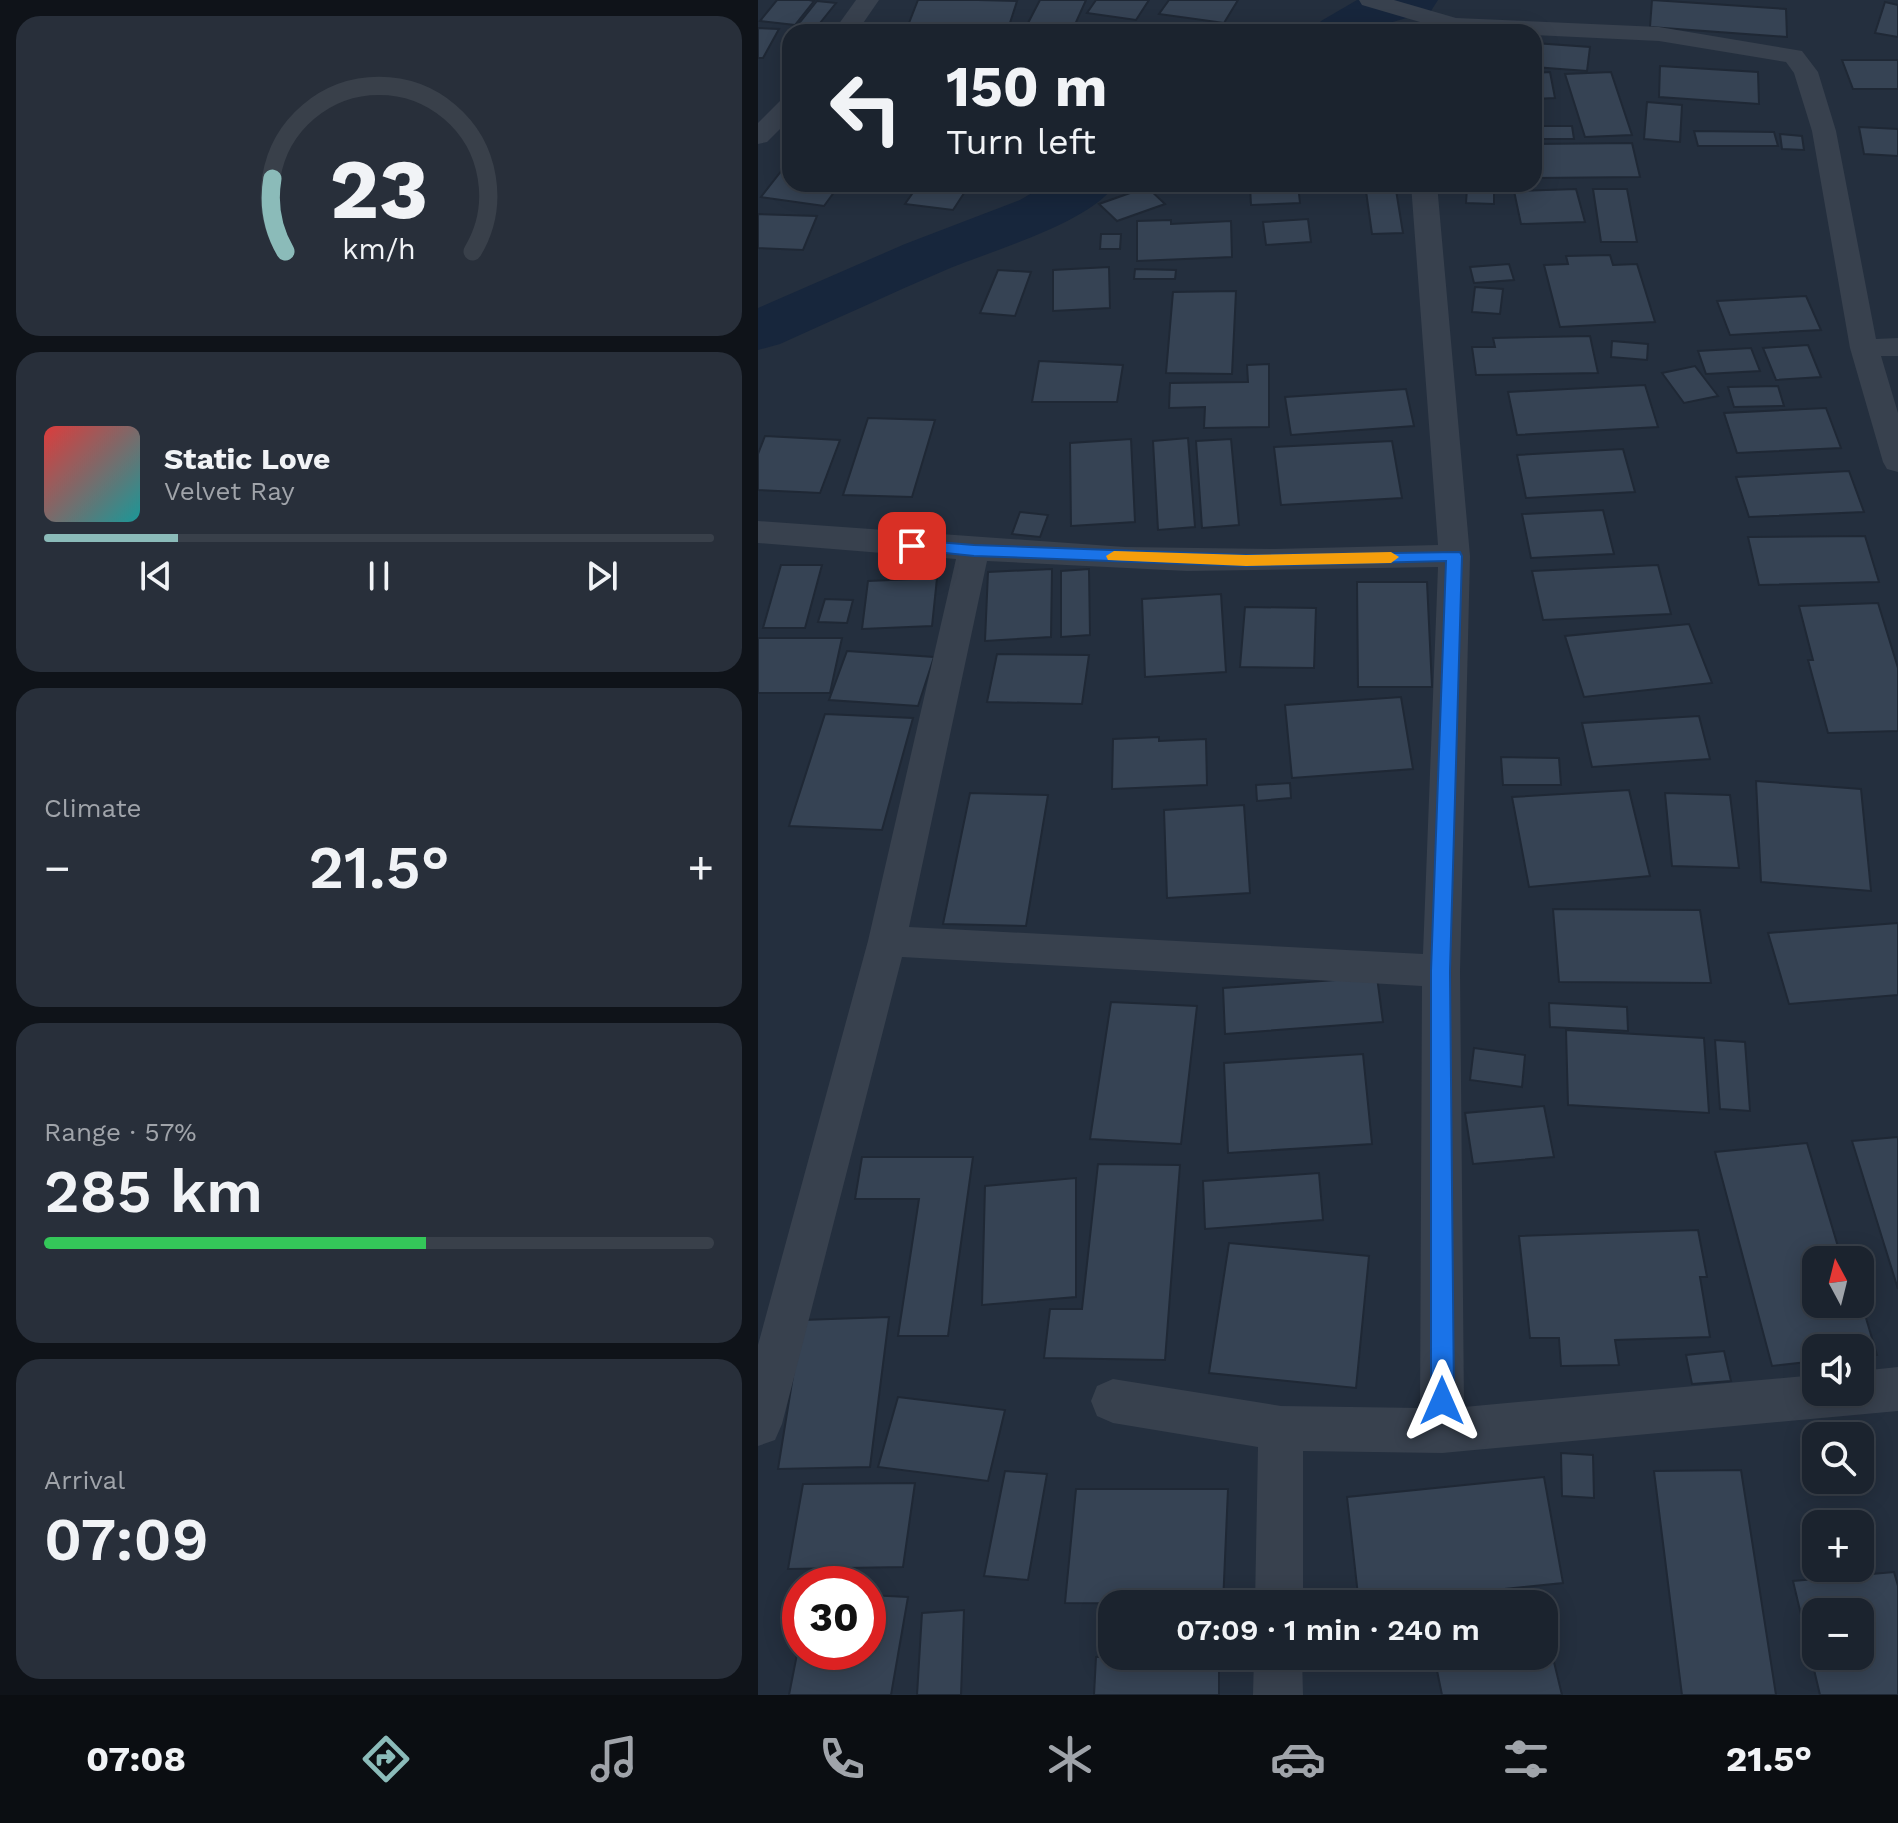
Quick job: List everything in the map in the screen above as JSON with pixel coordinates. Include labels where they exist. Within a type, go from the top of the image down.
[{"type":"street","points":[[851,24],[868,0]]},
{"type":"street","points":[[1370,0],[1441,24]]},
{"type":"street","points":[[1542,31],[1659,34],[1794,56],[1806,72],[1824,131],[1864,348],[1898,462]]},
{"type":"street","points":[[758,137],[782,113]]},
{"type":"street","points":[[1425,192],[1454,556],[1441,971],[1442,1431]]},
{"type":"street","points":[[1864,348],[1898,347]]},
{"type":"street","points":[[758,532],[974,551],[1246,560],[1454,556]]},
{"type":"street","points":[[759,1424],[887,941],[974,551]]},
{"type":"street","points":[[887,941],[1441,971]]},
{"type":"street","points":[[1113,1401],[1281,1428],[1442,1431],[1898,1389]]},
{"type":"street","points":[[1279,1590],[1281,1428]]},
{"type":"street","points":[[1278,1670],[1278,1695]]},
{"type":"building","points":[[777,0],[814,1],[796,24],[760,21]]},
{"type":"building","points":[[918,0],[1017,1],[1010,24],[909,23]]},
{"type":"building","points":[[1040,0],[1086,0],[1075,24],[1028,24]]},
{"type":"building","points":[[1096,0],[1149,0],[1136,20],[1087,13]]},
{"type":"building","points":[[1169,0],[1238,0],[1224,23],[1159,14]]},
{"type":"building","points":[[1652,0],[1786,9],[1787,37],[1650,27]]},
{"type":"building","points":[[817,1],[836,3],[819,24],[799,24]]},
{"type":"building","points":[[1885,2],[1898,5],[1898,37],[1875,33]]},
{"type":"building","points":[[758,28],[779,29],[763,58],[758,58]]},
{"type":"building","points":[[1542,44],[1590,47],[1587,71],[1542,68]]},
{"type":"building","points":[[1842,60],[1898,60],[1898,89],[1853,89]]},
{"type":"building","points":[[1660,66],[1758,72],[1759,104],[1659,97]]},
{"type":"building","points":[[1542,72],[1550,72],[1555,98],[1542,99]]},
{"type":"building","points":[[1611,72],[1632,135],[1585,137],[1565,74]]},
{"type":"building","points":[[1647,102],[1682,105],[1680,142],[1644,139]]},
{"type":"building","points":[[1542,126],[1572,126],[1574,139],[1542,139]]},
{"type":"building","points":[[1859,127],[1898,129],[1898,156],[1864,154]]},
{"type":"building","points":[[1694,131],[1774,132],[1778,146],[1698,146]]},
{"type":"building","points":[[1780,134],[1802,136],[1804,150],[1782,149]]},
{"type":"building","points":[[1632,143],[1640,177],[1542,178],[1542,144]]},
{"type":"building","points":[[782,170],[782,192],[834,192],[824,206],[761,197]]},
{"type":"building","points":[[1576,189],[1585,222],[1521,224],[1514,192]]},
{"type":"building","points":[[1593,189],[1627,189],[1637,242],[1601,242]]},
{"type":"building","points":[[913,192],[965,192],[953,210],[905,204]]},
{"type":"building","points":[[1133,192],[1152,192],[1165,204],[1117,221],[1099,204]]},
{"type":"building","points":[[1250,192],[1299,192],[1300,203],[1251,205]]},
{"type":"building","points":[[1366,192],[1396,192],[1403,233],[1372,234]]},
{"type":"building","points":[[1467,192],[1494,192],[1494,204],[1466,203]]},
{"type":"building","points":[[758,214],[817,216],[803,250],[758,248]]},
{"type":"building","points":[[1308,219],[1311,242],[1266,245],[1263,222]]},
{"type":"building","points":[[1171,220],[1171,224],[1231,221],[1232,257],[1137,261],[1137,221]]},
{"type":"building","points":[[1101,234],[1121,234],[1120,249],[1100,249]]},
{"type":"building","points":[[1610,255],[1613,265],[1637,264],[1655,322],[1560,327],[1544,265],[1568,264],[1566,256]]},
{"type":"building","points":[[1509,264],[1514,280],[1474,283],[1470,267]]},
{"type":"building","points":[[1109,267],[1110,308],[1053,311],[1053,270]]},
{"type":"building","points":[[1135,269],[1176,270],[1175,279],[1134,279]]},
{"type":"building","points":[[998,270],[1031,272],[1015,316],[980,313]]},
{"type":"building","points":[[1475,287],[1503,289],[1500,314],[1472,312]]},
{"type":"building","points":[[1236,291],[1232,374],[1166,373],[1173,292]]},
{"type":"building","points":[[1806,296],[1821,330],[1730,335],[1717,301]]},
{"type":"building","points":[[1590,336],[1598,373],[1476,375],[1472,347],[1495,347],[1493,338]]},
{"type":"building","points":[[1612,341],[1648,344],[1647,360],[1611,357]]},
{"type":"building","points":[[1808,345],[1821,377],[1776,380],[1763,348]]},
{"type":"building","points":[[1751,348],[1760,371],[1706,374],[1698,351]]},
{"type":"building","points":[[1039,361],[1123,365],[1117,402],[1032,402]]},
{"type":"building","points":[[1269,364],[1269,427],[1204,428],[1205,407],[1169,408],[1170,383],[1248,382],[1247,365]]},
{"type":"building","points":[[1695,366],[1718,396],[1684,403],[1662,373]]},
{"type":"building","points":[[1645,385],[1658,427],[1517,435],[1508,392]]},
{"type":"building","points":[[1778,386],[1784,406],[1734,407],[1728,387]]},
{"type":"building","points":[[1406,389],[1414,426],[1291,435],[1285,397]]},
{"type":"building","points":[[1826,408],[1841,448],[1737,453],[1724,413]]},
{"type":"building","points":[[868,418],[935,420],[912,497],[843,495]]},
{"type":"building","points":[[765,436],[840,440],[820,493],[758,490],[758,454]]},
{"type":"building","points":[[1188,438],[1195,527],[1158,530],[1153,441]]},
{"type":"building","points":[[1131,439],[1135,522],[1071,526],[1070,443]]},
{"type":"building","points":[[1231,439],[1239,525],[1202,528],[1196,441]]},
{"type":"building","points":[[1392,441],[1402,498],[1281,505],[1274,447]]},
{"type":"building","points":[[1623,449],[1635,492],[1526,498],[1517,455]]},
{"type":"building","points":[[1849,471],[1864,512],[1749,517],[1736,477]]},
{"type":"building","points":[[1603,510],[1614,554],[1531,558],[1522,514]]},
{"type":"building","points":[[1020,512],[1048,515],[1040,537],[1012,534]]},
{"type":"building","points":[[1865,536],[1879,582],[1759,585],[1748,537]]},
{"type":"building","points":[[781,565],[822,565],[805,628],[763,628]]},
{"type":"building","points":[[1658,565],[1671,614],[1543,620],[1532,571]]},
{"type":"building","points":[[1052,569],[1051,637],[985,641],[988,572]]},
{"type":"building","points":[[1089,569],[1090,635],[1061,637],[1061,571]]},
{"type":"building","points":[[937,578],[932,626],[862,629],[868,581]]},
{"type":"building","points":[[1357,582],[1427,582],[1432,687],[1358,687]]},
{"type":"building","points":[[1221,594],[1226,672],[1145,677],[1142,599]]},
{"type":"building","points":[[825,599],[853,600],[847,623],[818,622]]},
{"type":"building","points":[[1878,603],[1898,668],[1898,731],[1828,733],[1808,660],[1813,660],[1799,606]]},
{"type":"building","points":[[1245,607],[1316,608],[1314,668],[1240,667]]},
{"type":"building","points":[[1689,624],[1712,683],[1584,697],[1565,636]]},
{"type":"building","points":[[758,638],[842,638],[830,693],[758,693]]},
{"type":"building","points":[[847,651],[934,657],[918,706],[829,700]]},
{"type":"building","points":[[997,654],[1089,655],[1082,704],[987,702]]},
{"type":"building","points":[[1401,697],[1413,769],[1292,778],[1285,705]]},
{"type":"building","points":[[825,714],[913,718],[882,830],[789,826]]},
{"type":"building","points":[[1699,716],[1710,759],[1592,767],[1582,723]]},
{"type":"building","points":[[1159,737],[1159,741],[1206,739],[1207,785],[1112,789],[1113,739]]},
{"type":"building","points":[[1501,757],[1559,758],[1561,785],[1503,785]]},
{"type":"building","points":[[1756,781],[1861,789],[1871,891],[1761,882]]},
{"type":"building","points":[[1290,783],[1291,798],[1257,801],[1256,785]]},
{"type":"building","points":[[1629,790],[1650,876],[1529,887],[1512,797]]},
{"type":"building","points":[[970,793],[1048,795],[1026,926],[943,924]]},
{"type":"building","points":[[1665,793],[1730,795],[1739,868],[1672,866]]},
{"type":"building","points":[[1244,805],[1250,893],[1167,898],[1164,810]]},
{"type":"building","points":[[1553,909],[1700,910],[1711,983],[1559,982]]},
{"type":"building","points":[[1898,923],[1898,995],[1789,1004],[1768,933]]},
{"type":"building","points":[[1377,977],[1383,1022],[1225,1034],[1223,988]]},
{"type":"building","points":[[1111,1002],[1197,1006],[1181,1144],[1090,1139]]},
{"type":"building","points":[[1549,1003],[1627,1007],[1628,1031],[1550,1027]]},
{"type":"building","points":[[1566,1030],[1704,1038],[1709,1113],[1568,1105]]},
{"type":"building","points":[[1715,1040],[1745,1042],[1750,1111],[1720,1109]]},
{"type":"building","points":[[1474,1048],[1525,1055],[1522,1087],[1470,1080]]},
{"type":"building","points":[[1363,1054],[1372,1144],[1228,1153],[1224,1063]]},
{"type":"building","points":[[1544,1106],[1554,1157],[1473,1164],[1465,1113]]},
{"type":"building","points":[[1898,1137],[1898,1289],[1852,1141]]},
{"type":"building","points":[[1807,1143],[1838,1246],[1802,1246],[1802,1318],[1866,1318],[1871,1334],[1802,1334],[1802,1363],[1772,1366],[1715,1152]]},
{"type":"building","points":[[862,1157],[973,1157],[948,1336],[898,1336],[919,1199],[855,1199]]},
{"type":"building","points":[[1098,1164],[1180,1165],[1165,1360],[1044,1358],[1050,1309],[1082,1309]]},
{"type":"building","points":[[1319,1173],[1323,1220],[1205,1229],[1203,1181]]},
{"type":"building","points":[[1076,1178],[1076,1297],[982,1305],[985,1186]]},
{"type":"building","points":[[1698,1230],[1707,1277],[1700,1277],[1710,1337],[1615,1340],[1619,1365],[1561,1366],[1559,1338],[1530,1338],[1519,1236]]},
{"type":"building","points":[[1229,1243],[1369,1256],[1356,1388],[1209,1373]]},
{"type":"building","points":[[889,1317],[870,1467],[778,1469],[802,1320]]},
{"type":"building","points":[[1724,1351],[1731,1381],[1692,1384],[1686,1355]]},
{"type":"building","points":[[898,1397],[1005,1410],[988,1481],[878,1467]]},
{"type":"building","points":[[1561,1453],[1593,1455],[1594,1498],[1562,1496]]},
{"type":"building","points":[[1741,1470],[1776,1695],[1682,1695],[1654,1471]]},
{"type":"building","points":[[1005,1471],[1047,1474],[1028,1580],[984,1576]]},
{"type":"building","points":[[1544,1477],[1563,1583],[1495,1590],[1357,1590],[1347,1497]]},
{"type":"building","points":[[915,1483],[903,1567],[789,1566],[803,1484]]},
{"type":"building","points":[[1076,1489],[1228,1489],[1224,1590],[1098,1590],[1098,1603],[1065,1603]]},
{"type":"building","points":[[1894,1572],[1898,1586],[1898,1695],[1820,1695],[1814,1670],[1874,1670],[1874,1598],[1802,1598],[1802,1619],[1793,1581],[1874,1582],[1874,1574]]},
{"type":"building","points":[[886,1596],[908,1597],[891,1695],[789,1695],[794,1670],[886,1670]]},
{"type":"building","points":[[964,1610],[961,1695],[917,1695],[922,1613]]},
{"type":"building","points":[[1096,1657],[1098,1670],[1219,1670],[1219,1695],[1094,1695]]},
{"type":"building","points":[[1437,1670],[1556,1670],[1562,1695],[1442,1695]]},
{"type":"waterway","points":[[1352,24],[1371,12],[1413,0]]},
{"type":"waterway","points":[[758,331],[926,257],[1040,212],[1074,192]]},
{"type":"slow traffic","points":[[1114,556],[1246,560],[1391,557]]},
{"type":"route","points":[[912,546],[1246,560],[1454,556],[1441,971],[1442,1401]]}]
